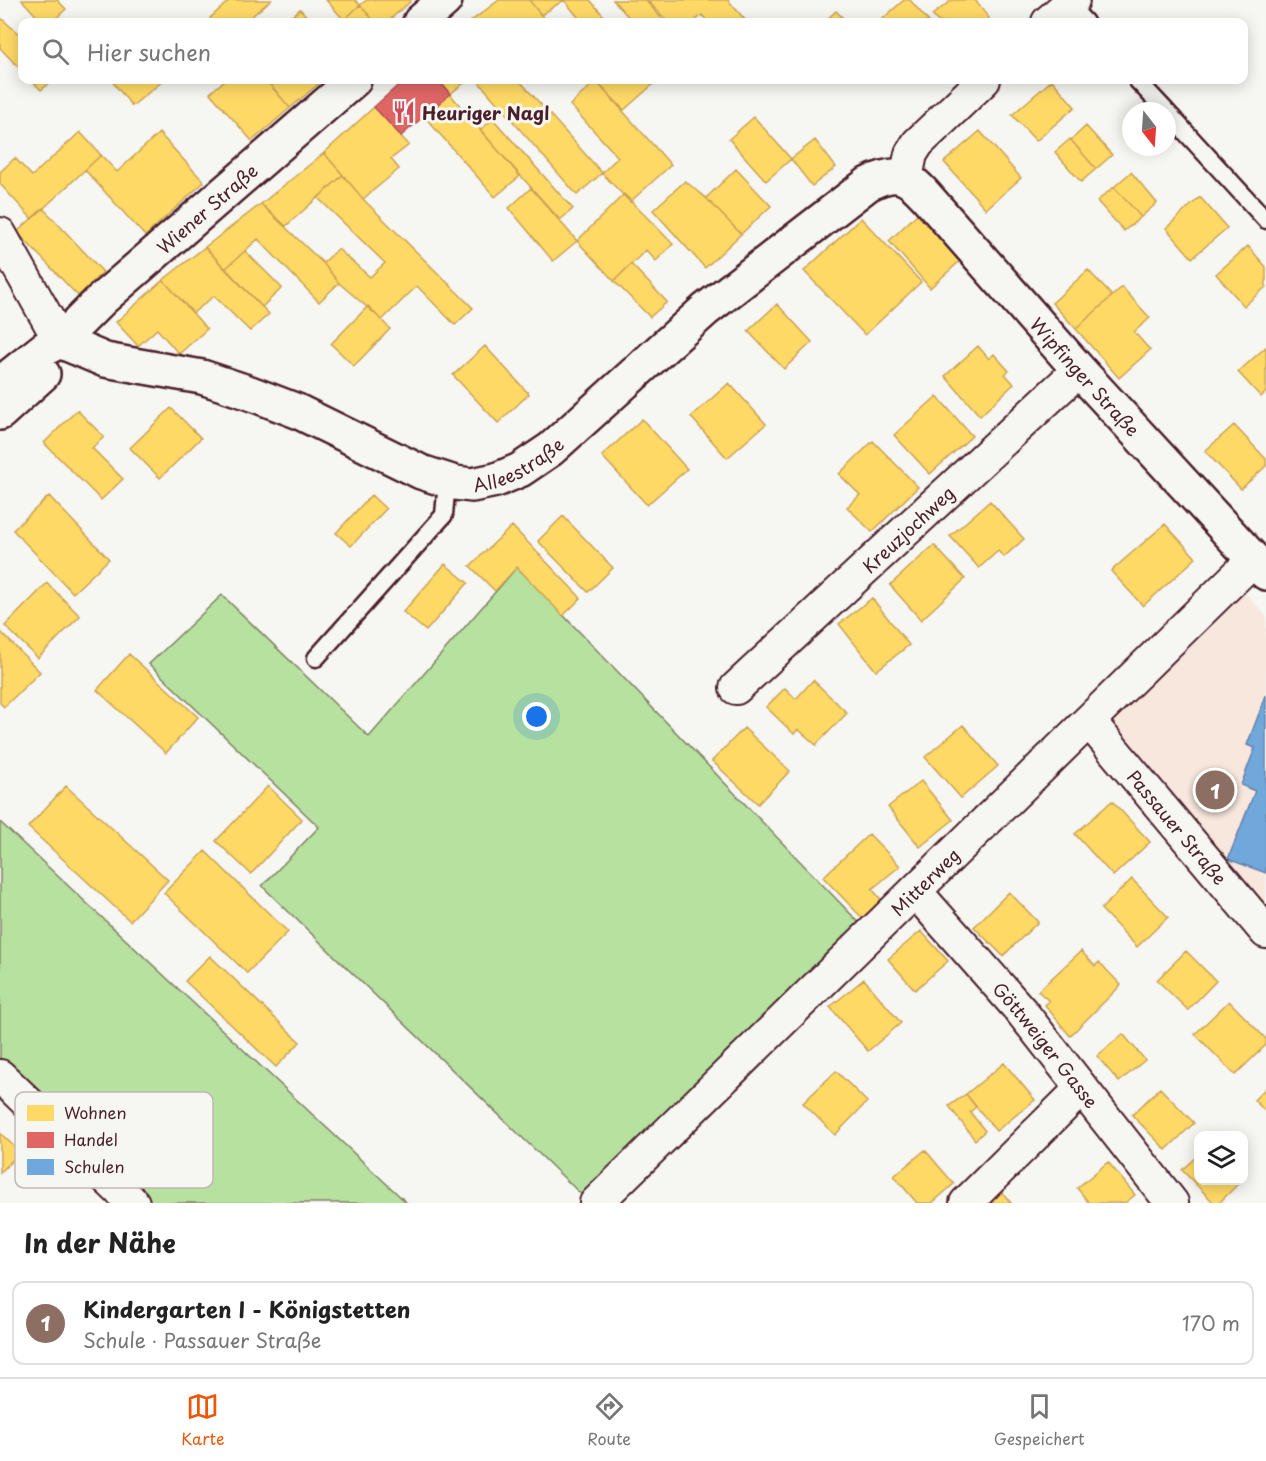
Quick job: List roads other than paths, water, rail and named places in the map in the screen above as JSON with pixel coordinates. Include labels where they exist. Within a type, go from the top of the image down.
[{"type":"street","points":[[425,18],[445,0]]},
{"type":"street","name":"Wiener Straße","points":[[0,384],[44,349],[60,341],[101,300],[349,84]]},
{"type":"street","points":[[906,178],[911,154],[918,143],[980,84]]},
{"type":"street","name":"Alleestraße","points":[[60,341],[105,360],[185,373],[242,390],[297,411],[421,472],[447,481],[463,485],[490,482],[520,471],[566,438],[697,317],[846,200],[879,178],[889,176],[906,178]]},
{"type":"street","name":"Wipfinger Straße","points":[[906,178],[926,196],[1079,370],[1260,566]]},
{"type":"street","points":[[0,234],[60,341]]},
{"type":"street","name":"Wiener Straße","points":[[0,413],[47,371],[60,341]]},
{"type":"street","name":"Kreuzjochweg","points":[[736,688],[1079,370]]},
{"type":"street","name":"Mitterweg","points":[[596,1203],[1089,722],[1260,566]]},
{"type":"street","name":"Passauer Straße","points":[[1089,722],[1266,932]]},
{"type":"street","name":"Göttweiger Gasse","points":[[915,891],[1021,1011],[1172,1203]]},
{"type":"street","points":[[0,1076],[17,1092]]},
{"type":"street","points":[[966,1203],[1081,1089]]},
{"type":"street","points":[[117,1188],[133,1203]]},
{"type":"lane","points":[[1141,84],[1158,102]]},
{"type":"lane","points":[[1176,121],[1266,220]]},
{"type":"lane","points":[[316,658],[444,515],[447,481]]},
{"type":"place","name":"Heuriger Nagl","points":[[404,112]]},
{"type":"place","name":"Kindergarten I - Königstetten","points":[[1215,790]]}]
